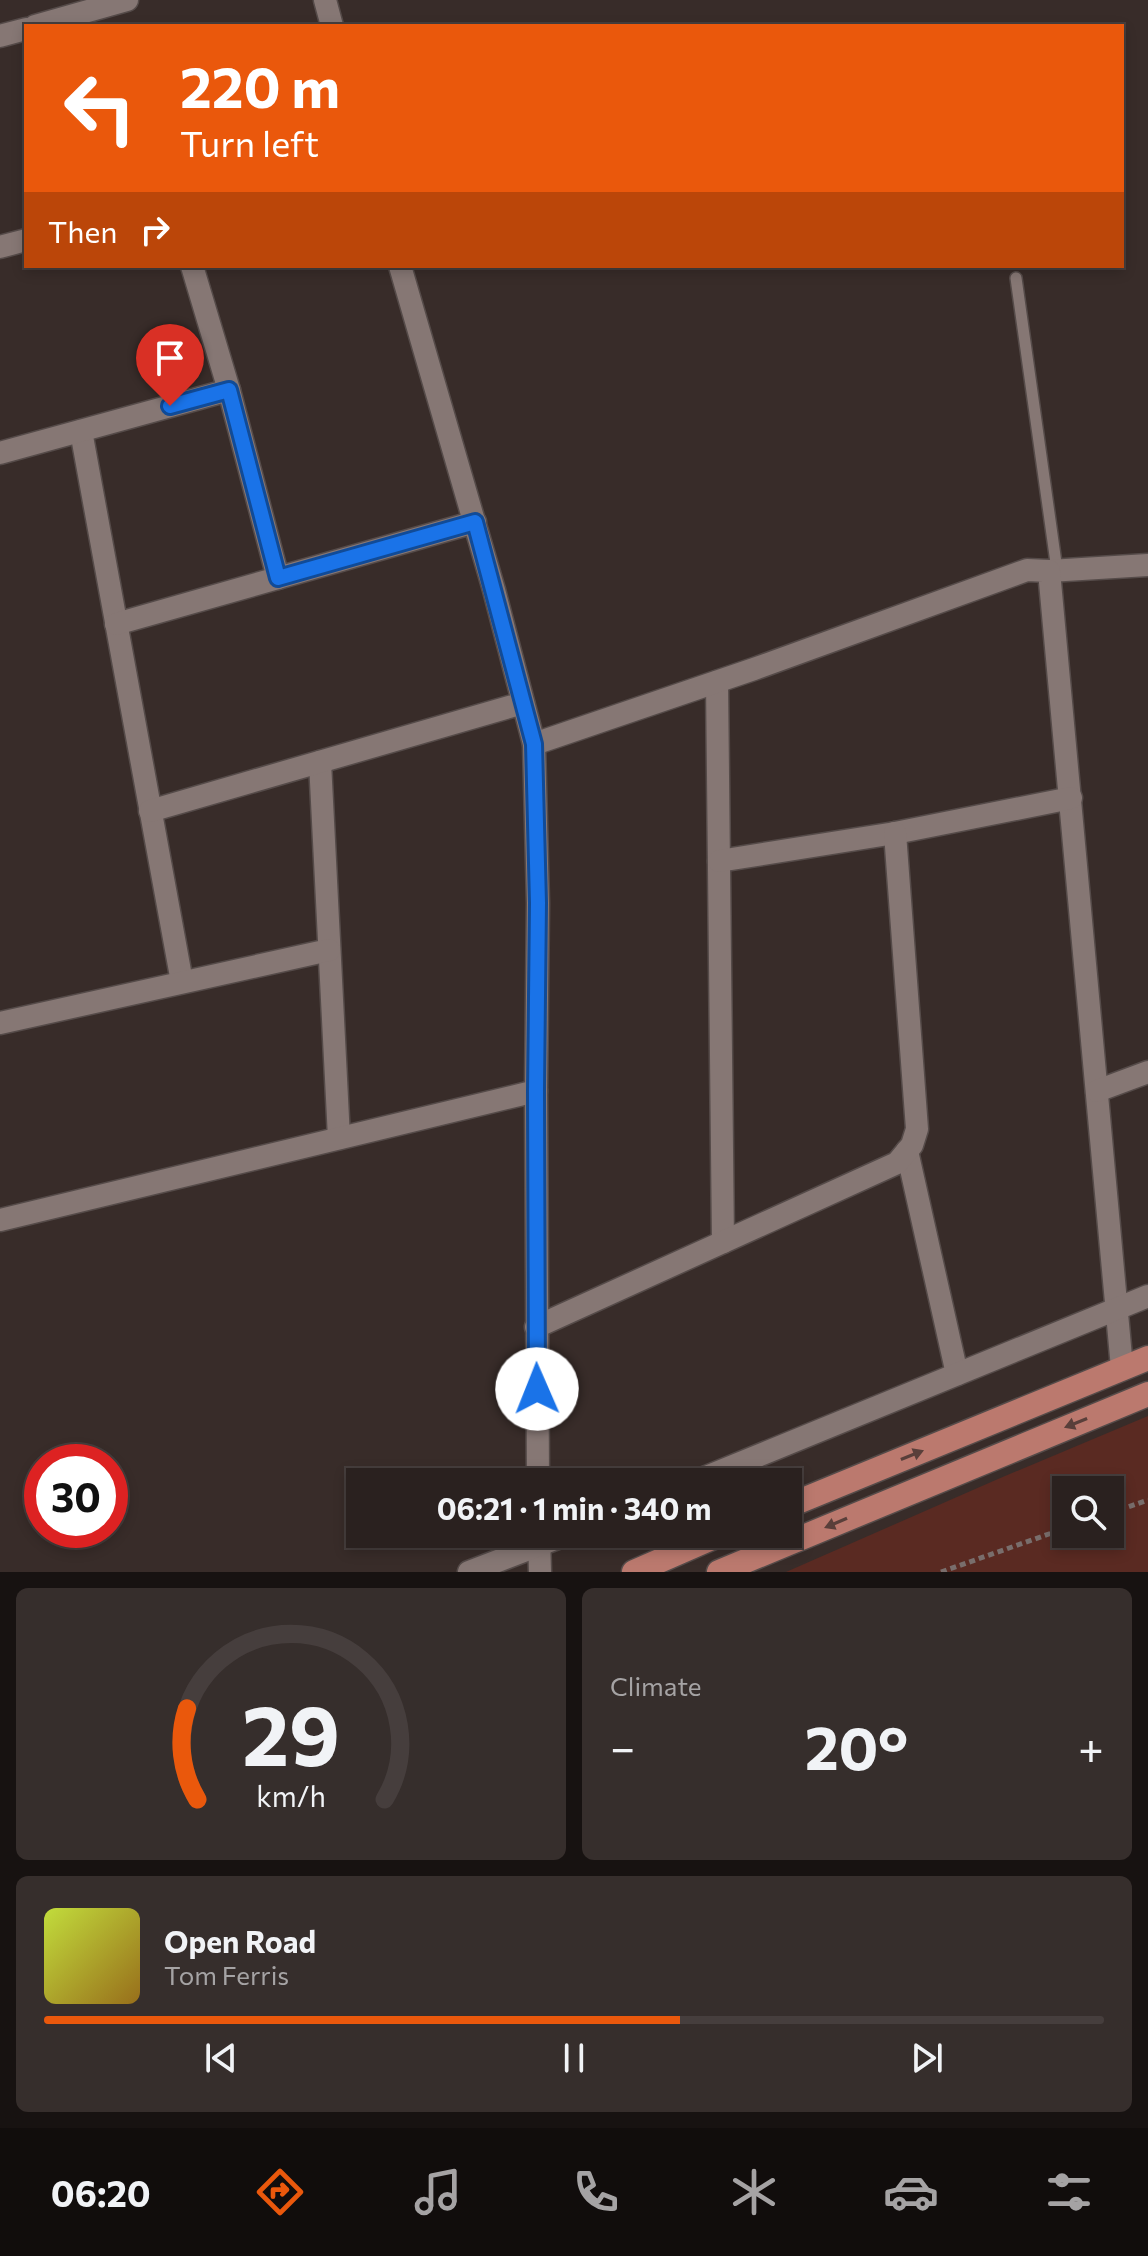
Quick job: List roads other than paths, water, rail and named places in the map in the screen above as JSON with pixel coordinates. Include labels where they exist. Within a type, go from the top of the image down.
[{"type":"main road","points":[[802,1500],[1148,1358]]},
{"type":"main road","points":[[719,1572],[1148,1394]]},
{"type":"main road","points":[[634,1572],[689,1548]]},
{"type":"street","points":[[325,0],[331,24]]},
{"type":"street","points":[[42,24],[117,1]]},
{"type":"street","points":[[0,36],[24,30]]},
{"type":"street","points":[[0,247],[24,241]]},
{"type":"street","points":[[193,268],[229,390],[278,578]]},
{"type":"street","points":[[401,268],[475,522],[534,744],[538,903],[538,1468]]},
{"type":"street","points":[[0,453],[229,390]]},
{"type":"street","points":[[81,431],[182,982]]},
{"type":"street","points":[[116,624],[475,522]]},
{"type":"street","points":[[534,744],[717,682],[1027,570],[1148,565]]},
{"type":"street","points":[[1053,570],[1122,1368]]},
{"type":"street","points":[[717,682],[723,1242]]},
{"type":"street","points":[[150,811],[523,703]]},
{"type":"street","points":[[320,762],[339,1138]]},
{"type":"street","points":[[719,861],[895,833],[1071,798]]},
{"type":"street","points":[[536,1327],[897,1163],[912,1145],[917,1129],[895,833]]},
{"type":"street","points":[[0,1023],[329,950]]},
{"type":"street","points":[[1097,1091],[1148,1072]]},
{"type":"street","points":[[0,1220],[536,1091]]},
{"type":"street","points":[[907,1151],[957,1374]]},
{"type":"street","points":[[728,1468],[1148,1296]]},
{"type":"street","points":[[469,1572],[522,1548]]},
{"type":"street","points":[[539,1548],[540,1572]]},
{"type":"lane","points":[[1016,278],[1053,570]]}]
